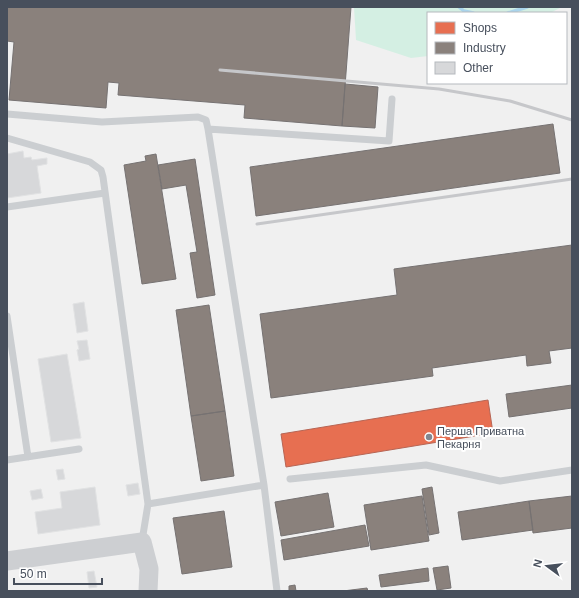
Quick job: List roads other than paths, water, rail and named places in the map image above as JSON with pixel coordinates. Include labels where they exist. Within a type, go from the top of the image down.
[{"type":"street","points":[[7,561],[142,542],[149,569],[148,591]]},
{"type":"lane","points":[[208,129],[389,141],[392,99]]},
{"type":"lane","points":[[7,114],[102,122],[198,117],[206,120],[264,485],[277,591]]},
{"type":"lane","points":[[7,138],[90,162],[101,170],[148,504],[142,542]]},
{"type":"lane","points":[[7,207],[105,193]]},
{"type":"lane","points":[[7,316],[28,457]]},
{"type":"lane","points":[[7,460],[79,449]]},
{"type":"lane","points":[[290,479],[426,465],[500,481],[572,470]]},
{"type":"lane","points":[[148,504],[264,485]]},
{"type":"waterway","points":[[459,7],[464,11],[468,12]]},
{"type":"waterway","points":[[511,12],[527,7]]},
{"type":"railway","points":[[220,70],[439,89],[510,101],[572,120]]},
{"type":"railway","points":[[257,224],[572,179]]},
{"type":"place","name":"Перша Приватна Пекарня","points":[[429,437]]}]
